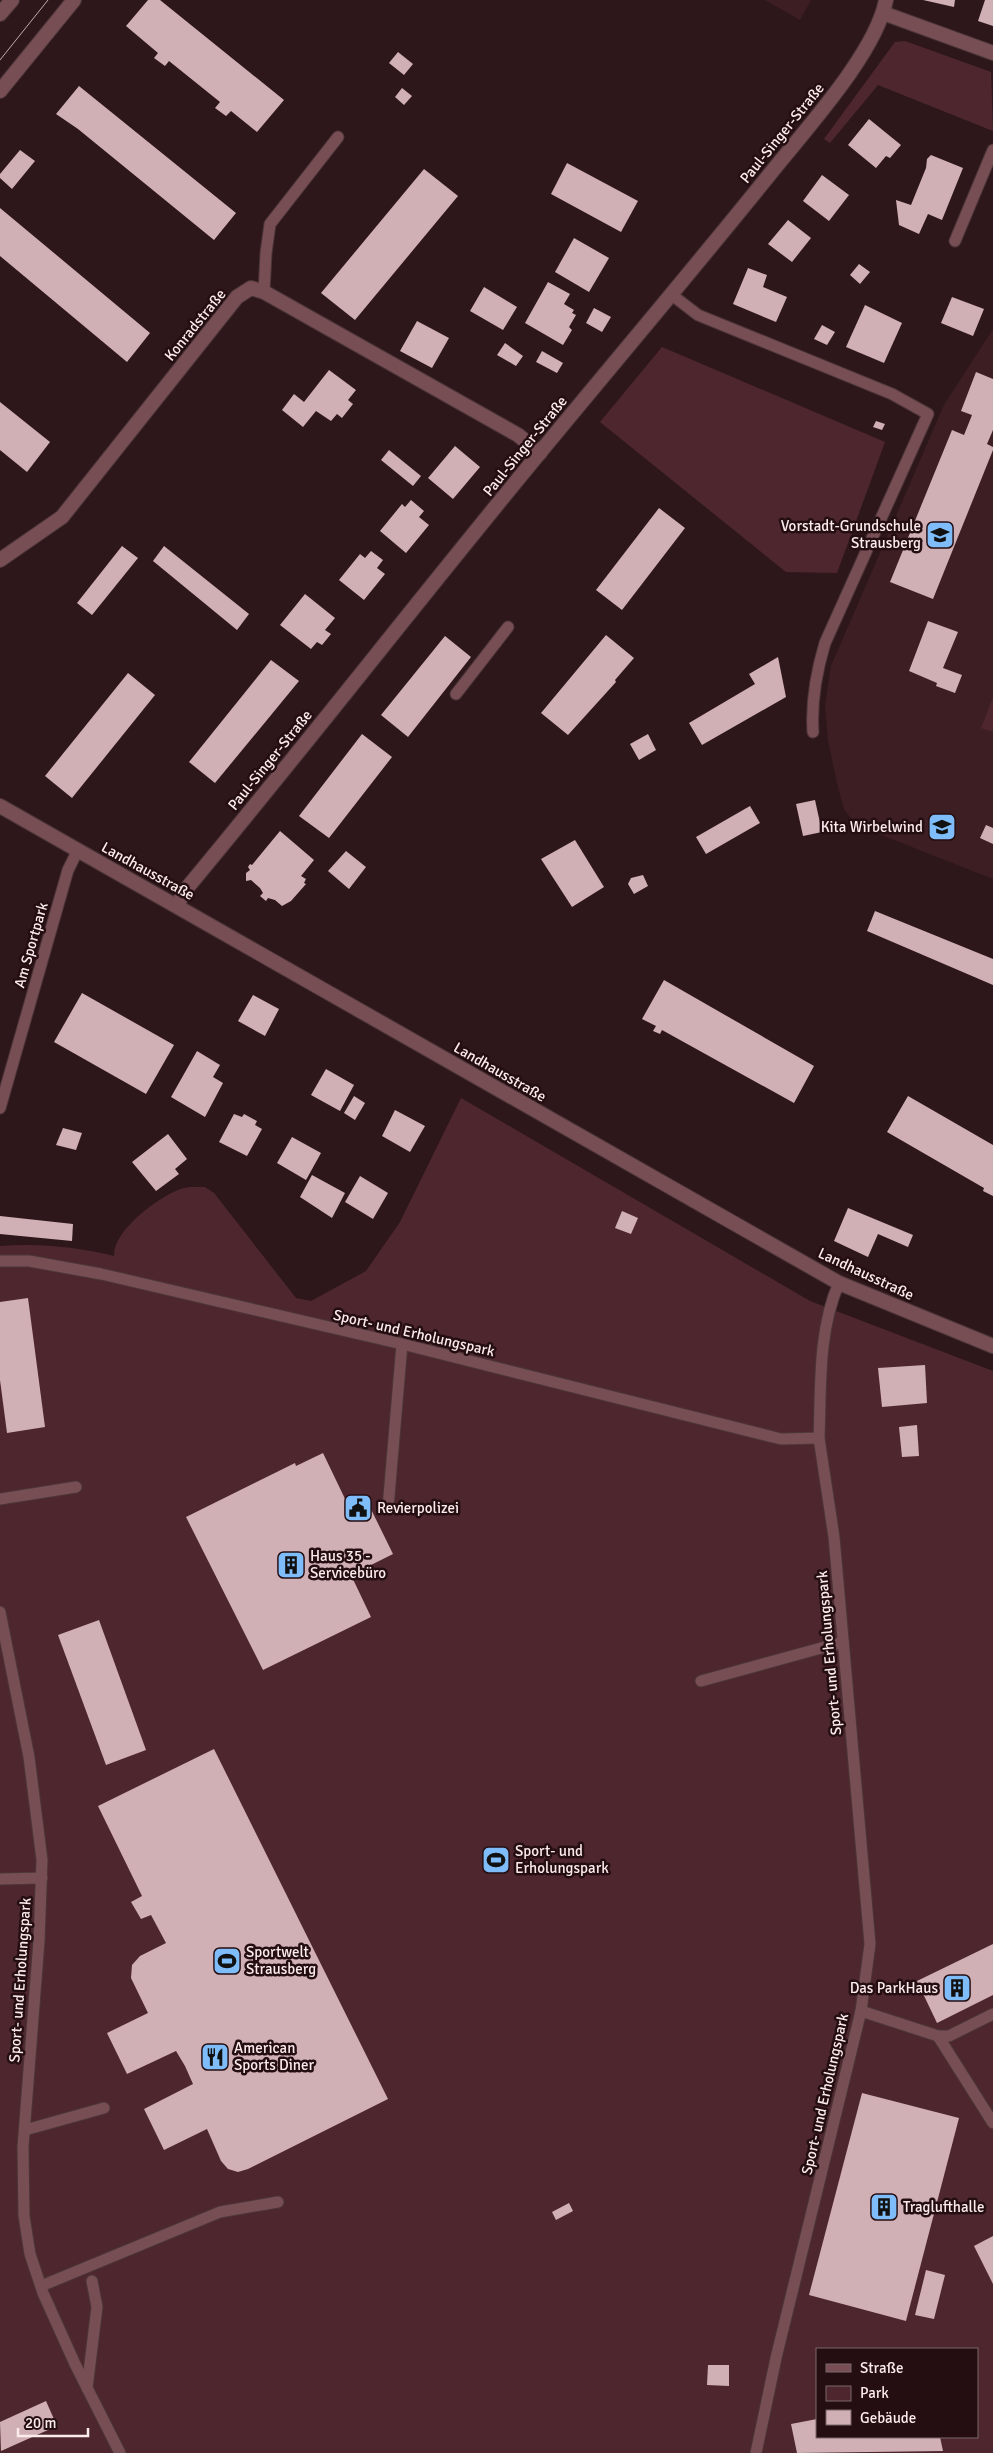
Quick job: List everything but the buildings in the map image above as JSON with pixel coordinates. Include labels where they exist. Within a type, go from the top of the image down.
[{"type":"street","points":[[0,14],[12,0]]},
{"type":"street","points":[[0,91],[74,0]]},
{"type":"street","points":[[884,6],[993,53]]},
{"type":"street","name":"Paul-Singer-Straße","points":[[177,905],[187,888],[540,453],[672,295],[842,82],[870,39],[884,6]]},
{"type":"street","name":"Konradstraße","points":[[0,560],[62,517],[237,297],[252,288],[264,292]]},
{"type":"street","points":[[264,292],[518,435],[540,453]]},
{"type":"street","name":"Landhausstraße","points":[[0,806],[839,1283],[993,1346]]},
{"type":"lane","points":[[264,292],[270,224],[338,137]]},
{"type":"lane","points":[[956,241],[993,150]]},
{"type":"lane","points":[[672,295],[698,315],[892,394],[928,414],[825,643],[816,673],[812,715],[813,732]]},
{"type":"lane","points":[[456,694],[508,626]]},
{"type":"lane","name":"Am Sportpark","points":[[0,1108],[66,879],[78,850]]},
{"type":"lane","name":"Sport- und Erholungspark","points":[[0,1261],[29,1260],[100,1274],[402,1344],[781,1439],[819,1438]]},
{"type":"lane","name":"Sport- und Erholungspark","points":[[756,2453],[776,2358],[861,2011],[870,1944],[834,1537],[819,1438],[830,1303],[839,1283]]},
{"type":"lane","points":[[388,1508],[402,1344]]},
{"type":"lane","points":[[0,1500],[76,1487]]},
{"type":"lane","name":"Sport- und Erholungspark","points":[[0,1612],[2,1634],[29,1757],[42,1860],[24,2130],[24,2216],[30,2254],[41,2286],[87,2388],[120,2453]]},
{"type":"lane","points":[[701,1681],[843,1642]]},
{"type":"lane","points":[[0,1879],[42,1878]]},
{"type":"lane","points":[[861,2011],[938,2036],[950,2036],[993,2014]]},
{"type":"lane","points":[[938,2036],[993,2123]]},
{"type":"lane","points":[[24,2130],[104,2108]]},
{"type":"lane","points":[[41,2286],[220,2212],[278,2202]]},
{"type":"lane","points":[[87,2388],[97,2308],[92,2280]]},
{"type":"shaded area","points":[[765,0],[811,0],[800,20]]},
{"type":"shaded area","name":"Vorstadt-Grundschule Strausberg","points":[[993,329],[993,879],[856,825],[844,809],[837,783],[828,741],[825,706],[831,666],[944,405]]},
{"type":"green space","points":[[905,41],[991,72],[993,131],[878,85],[830,143],[824,139],[895,42]]},
{"type":"green space","points":[[662,347],[885,442],[837,573],[786,572],[600,422]]},
{"type":"green space","points":[[993,697],[993,732],[981,728]]},
{"type":"green space","name":"Sport- und Erholungspark","points":[[461,1098],[810,1301],[993,1371],[993,2453],[0,2453],[0,1246],[58,1246],[114,1256],[120,1236],[148,1208],[169,1194],[181,1189],[205,1187],[214,1193],[296,1298],[311,1301],[366,1271],[400,1222]]},
{"type":"tram line","points":[[0,60],[48,0]]},
{"type":"place","name":"Vorstadt-Grundschule Strausberg","points":[[940,535]]},
{"type":"place","name":"Kita Wirbelwind","points":[[942,827]]},
{"type":"place","name":"Revierpolizei","points":[[358,1508]]},
{"type":"place","name":"Haus 35 - Servicebüro","points":[[291,1565]]},
{"type":"place","name":"Sport- und Erholungspark","points":[[496,1860]]},
{"type":"place","name":"Sportwelt Strausberg","points":[[227,1961]]},
{"type":"place","name":"Das ParkHaus","points":[[957,1988]]},
{"type":"place","name":"American Sports Diner","points":[[215,2057]]},
{"type":"place","name":"Traglufthalle","points":[[884,2207]]}]
